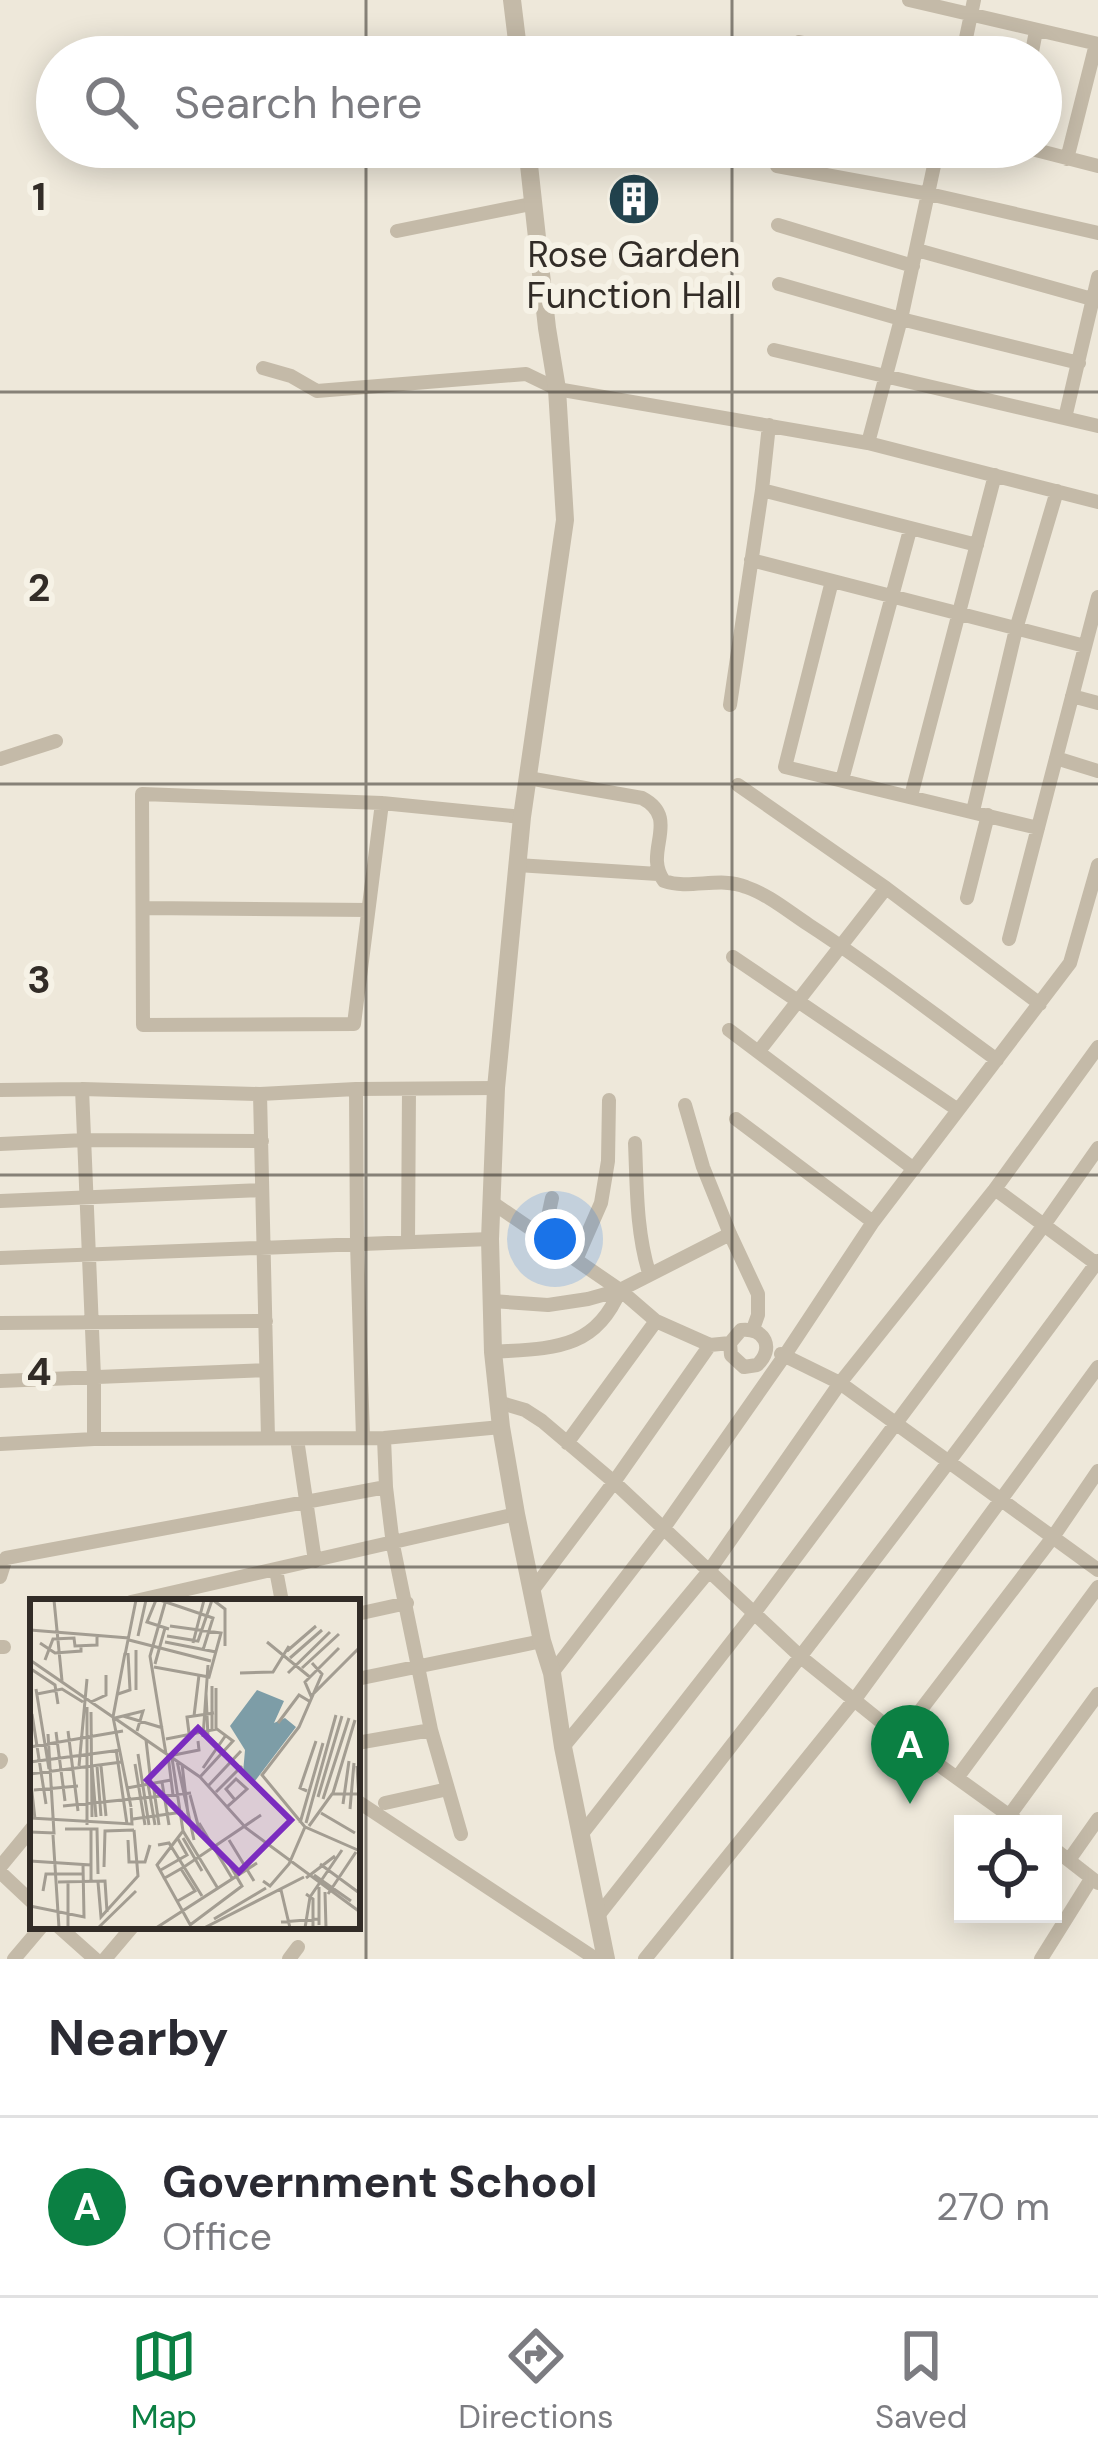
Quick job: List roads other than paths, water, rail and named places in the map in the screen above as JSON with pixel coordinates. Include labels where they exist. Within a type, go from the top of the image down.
[{"type":"street","points":[[512,0],[516,36]]},
{"type":"street","points":[[909,0],[973,7],[1059,36]]},
{"type":"street","points":[[1035,36],[1036,31]]},
{"type":"street","points":[[1062,37],[1097,44],[1067,159]]},
{"type":"street","points":[[1062,158],[1098,166]]},
{"type":"street","points":[[528,168],[557,389],[565,520],[522,817],[496,1088],[490,1201],[494,1352],[516,1514],[552,1672],[606,1959]]},
{"type":"street","points":[[789,168],[1098,233]]},
{"type":"street","points":[[868,443],[934,168]]},
{"type":"street","points":[[397,231],[531,204]]},
{"type":"street","points":[[778,226],[1092,299]]},
{"type":"street","points":[[1066,418],[1098,277]]},
{"type":"street","points":[[779,284],[1079,363]]},
{"type":"street","points":[[774,350],[1098,426]]},
{"type":"street","points":[[263,368],[291,376],[317,391],[526,374],[557,389],[868,443],[1098,502]]},
{"type":"street","points":[[730,705],[769,425]]},
{"type":"street","points":[[910,796],[995,475]]},
{"type":"street","points":[[762,490],[977,545]]},
{"type":"street","points":[[967,898],[1016,628],[1057,491]]},
{"type":"street","points":[[842,780],[910,530]]},
{"type":"street","points":[[752,560],[1016,628],[1091,637]]},
{"type":"street","points":[[832,581],[785,766],[1038,828]]},
{"type":"street","points":[[1009,939],[1098,597]]},
{"type":"street","points":[[1072,696],[1098,703]]},
{"type":"street","points":[[0,759],[56,741]]},
{"type":"street","points":[[1056,758],[1098,771]]},
{"type":"street","points":[[528,778],[654,804],[662,823],[656,865],[664,881],[742,884],[761,894],[840,945],[997,1060]]},
{"type":"street","points":[[737,785],[886,888],[1040,1004]]},
{"type":"street","points":[[382,803],[354,1024],[143,1024],[142,794],[382,803],[522,817]]},
{"type":"street","points":[[552,1672],[663,1529],[873,1222],[1070,963],[1098,865]]},
{"type":"street","points":[[517,866],[658,874]]},
{"type":"street","points":[[759,1051],[886,888]]},
{"type":"street","points":[[144,908],[368,910]]},
{"type":"street","points":[[733,957],[958,1110]]},
{"type":"street","points":[[728,1030],[914,1169]]},
{"type":"street","points":[[563,1747],[709,1571],[840,1384],[995,1189],[1098,1047]]},
{"type":"street","points":[[0,1090],[260,1094],[496,1088]]},
{"type":"street","points":[[82,1089],[94,1439]]},
{"type":"street","points":[[356,1089],[363,1438]]},
{"type":"street","points":[[408,1242],[409,1089]]},
{"type":"street","points":[[260,1094],[268,1438]]},
{"type":"street","points":[[576,1259],[601,1203],[608,1161],[609,1100]]},
{"type":"street","points":[[685,1106],[703,1167],[758,1294],[753,1330]]},
{"type":"street","points":[[736,1119],[873,1222]]},
{"type":"street","points":[[0,1144],[262,1141]]},
{"type":"street","points":[[635,1143],[641,1245],[649,1273]]},
{"type":"street","points":[[581,1835],[754,1612],[1098,1148]]},
{"type":"street","points":[[597,1917],[802,1658],[1097,1263],[995,1189]]},
{"type":"street","points":[[0,1202],[261,1190]]},
{"type":"street","points":[[544,1235],[552,1198]]},
{"type":"street","points":[[490,1201],[544,1235],[656,1321],[710,1345],[730,1343]]},
{"type":"street","points":[[492,1300],[565,1304],[620,1290],[730,1234]]},
{"type":"street","points":[[0,1258],[490,1238]]},
{"type":"street","points":[[494,1352],[555,1347],[580,1339],[598,1327],[620,1290]]},
{"type":"street","points":[[0,1323],[266,1321]]},
{"type":"street","points":[[567,1443],[656,1321]]},
{"type":"street","points":[[753,1330],[764,1336],[763,1361],[744,1367],[734,1360],[730,1343],[736,1334],[753,1330]]},
{"type":"street","points":[[532,1591],[710,1345]]},
{"type":"street","points":[[767,1349],[840,1384],[1098,1570]]},
{"type":"street","points":[[645,1959],[855,1699],[1098,1367]]},
{"type":"street","points":[[0,1381],[266,1370]]},
{"type":"street","points":[[498,1402],[525,1410],[567,1443],[802,1658],[1008,1815]]},
{"type":"street","points":[[0,1444],[384,1438],[501,1427]]},
{"type":"street","points":[[384,1438],[393,1544],[431,1730],[461,1834]]},
{"type":"street","points":[[297,1439],[315,1561]]},
{"type":"street","points":[[901,1736],[1098,1472]]},
{"type":"street","points":[[0,1577],[6,1558],[386,1487]]},
{"type":"street","points":[[145,1599],[516,1514]]},
{"type":"street","points":[[276,1570],[281,1599]]},
{"type":"street","points":[[958,1778],[1098,1587]]},
{"type":"street","points":[[360,1613],[407,1603]]},
{"type":"street","points":[[360,1678],[542,1642]]},
{"type":"street","points":[[1018,1815],[1098,1694]]},
{"type":"street","points":[[360,1742],[431,1730]]},
{"type":"street","points":[[385,1803],[448,1789]]},
{"type":"street","points":[[360,1803],[596,1959]]},
{"type":"street","points":[[1069,1860],[1098,1819]]},
{"type":"street","points":[[30,1831],[0,1869],[30,1900]]},
{"type":"street","points":[[1041,1959],[1095,1881],[1062,1855]]},
{"type":"street","points":[[14,1959],[39,1929]]},
{"type":"street","points":[[61,1929],[95,1959]]},
{"type":"street","points":[[105,1959],[130,1929]]},
{"type":"place","name":"Rose Garden Function Hall","points":[[634,199]]},
{"type":"place","name":"Government School","points":[[910,1804]]}]
